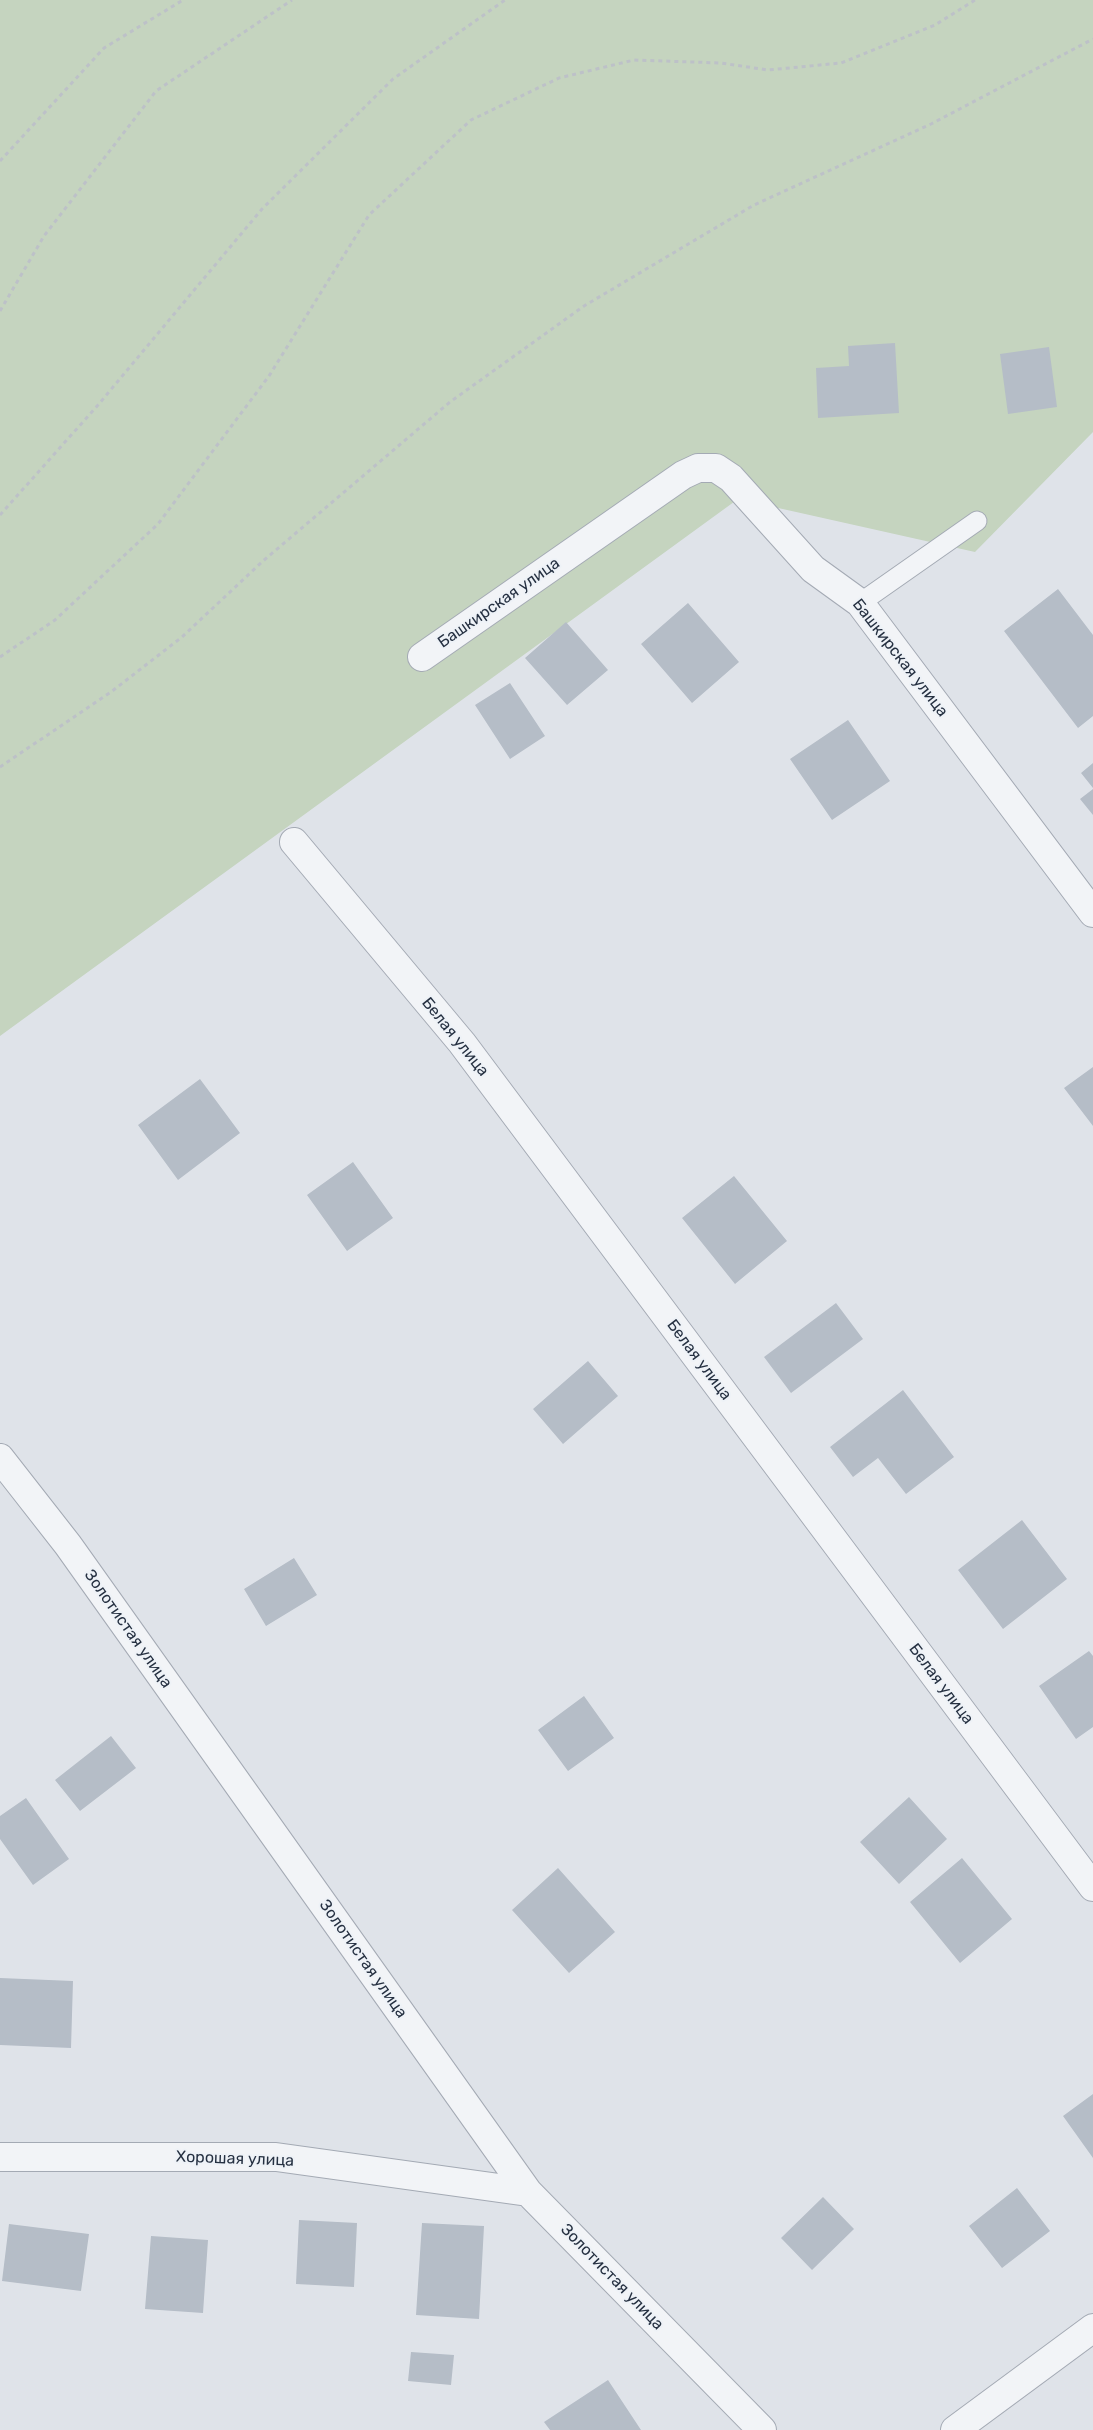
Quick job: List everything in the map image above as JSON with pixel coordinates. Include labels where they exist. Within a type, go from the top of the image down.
[{"type":"street","name":"Башкирская улица","points":[[422,657],[684,475],[698,468],[716,468],[730,478],[814,569],[860,603],[1093,912]]},
{"type":"street","name":"Белая улица","points":[[294,842],[462,1043],[1093,1887]]},
{"type":"street","name":"Золотистая улица","points":[[0,1458],[68,1545],[528,2192],[762,2430]]},
{"type":"street","name":"Хорошая улица","points":[[0,2157],[276,2157],[528,2192]]},
{"type":"street","points":[[955,2430],[1093,2328]]},
{"type":"lane","points":[[860,603],[977,521]]},
{"type":"path","points":[[0,161],[104,48],[183,0]]},
{"type":"path","points":[[0,310],[44,236],[156,91],[292,0]]},
{"type":"path","points":[[0,515],[98,405],[262,209],[393,79],[505,0]]},
{"type":"path","points":[[0,657],[55,620],[158,524],[269,376],[369,215],[471,120],[559,78],[634,60],[721,63],[768,70],[841,63],[935,25],[975,0]]},
{"type":"path","points":[[0,767],[111,692],[182,637],[263,561],[450,402],[584,306],[754,205],[931,124],[1093,39]]},
{"type":"green space","points":[[0,0],[1093,0],[1093,432],[975,552],[738,499],[0,1036]]},
{"type":"building","points":[[895,343],[899,413],[818,418],[816,368],[849,366],[848,346]]},
{"type":"building","points":[[1049,347],[1057,407],[1008,414],[1000,354]]},
{"type":"building","points":[[1058,589],[1093,635],[1093,716],[1078,728],[1004,631]]},
{"type":"building","points":[[688,603],[739,662],[692,703],[641,644]]},
{"type":"building","points":[[566,622],[608,670],[567,705],[525,658]]},
{"type":"building","points":[[510,683],[545,736],[510,759],[475,705]]},
{"type":"building","points":[[848,720],[890,781],[832,820],[790,759]]},
{"type":"building","points":[[1093,763],[1093,788],[1081,773]]},
{"type":"building","points":[[1093,789],[1093,815],[1080,799]]},
{"type":"building","points":[[1093,1067],[1093,1126],[1064,1088]]},
{"type":"building","points":[[200,1079],[240,1133],[178,1180],[138,1125]]},
{"type":"building","points":[[353,1162],[393,1218],[347,1251],[307,1195]]},
{"type":"building","points":[[734,1176],[787,1241],[735,1284],[682,1218]]},
{"type":"building","points":[[836,1303],[863,1339],[791,1393],[764,1357]]},
{"type":"building","points":[[588,1361],[618,1396],[563,1444],[533,1409]]},
{"type":"building","points":[[903,1390],[954,1457],[906,1494],[878,1458],[853,1477],[830,1447]]},
{"type":"building","points":[[1022,1520],[1067,1579],[1003,1629],[958,1570]]},
{"type":"building","points":[[294,1558],[317,1595],[266,1626],[244,1589]]},
{"type":"building","points":[[1089,1651],[1093,1656],[1093,1727],[1076,1739],[1039,1686]]},
{"type":"building","points":[[584,1696],[614,1738],[568,1771],[538,1730]]},
{"type":"building","points":[[111,1736],[136,1768],[80,1811],[55,1780]]},
{"type":"building","points":[[909,1797],[947,1839],[899,1884],[860,1842]]},
{"type":"building","points":[[26,1798],[69,1859],[33,1885],[0,1839],[0,1816]]},
{"type":"building","points":[[962,1858],[1012,1919],[960,1963],[910,1902]]},
{"type":"building","points":[[558,1868],[615,1932],[569,1973],[512,1910]]},
{"type":"building","points":[[0,1978],[73,1981],[71,2048],[0,2045]]},
{"type":"building","points":[[1093,2094],[1093,2158],[1063,2116]]},
{"type":"building","points":[[1017,2188],[1050,2231],[1002,2268],[969,2226]]},
{"type":"building","points":[[823,2197],[854,2229],[812,2270],[781,2238]]},
{"type":"building","points":[[299,2220],[357,2223],[354,2287],[296,2284]]},
{"type":"building","points":[[422,2223],[484,2226],[479,2319],[416,2315]]},
{"type":"building","points":[[9,2224],[89,2234],[81,2291],[2,2281]]},
{"type":"building","points":[[151,2236],[208,2240],[203,2313],[145,2309]]},
{"type":"building","points":[[411,2352],[454,2355],[451,2385],[408,2381]]},
{"type":"building","points":[[608,2380],[641,2430],[550,2430],[544,2422]]}]
